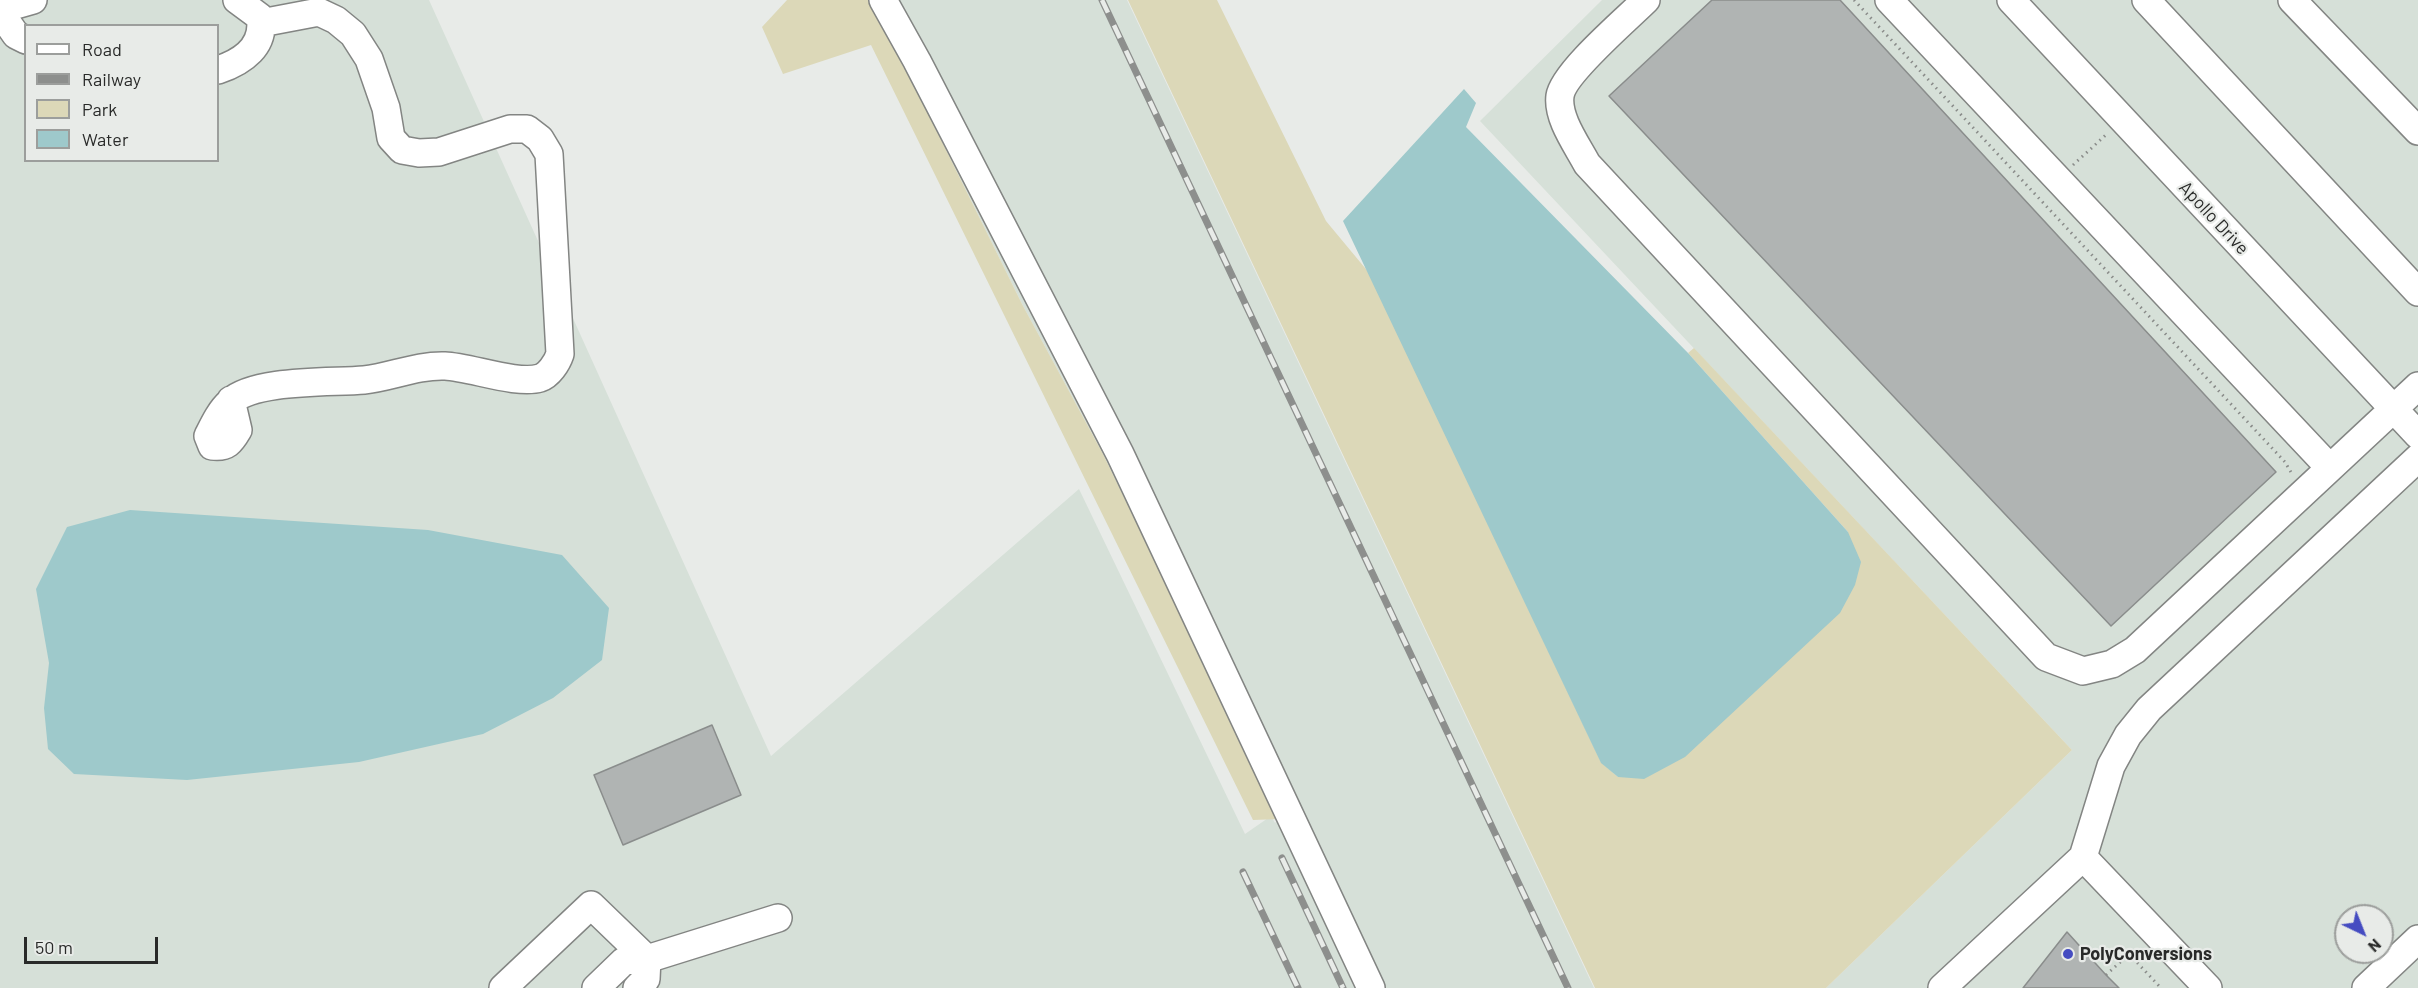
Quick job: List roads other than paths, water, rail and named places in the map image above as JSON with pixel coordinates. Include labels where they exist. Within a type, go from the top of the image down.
[{"type":"street","points":[[0,0],[19,4],[33,0]]},
{"type":"street","points":[[219,70],[236,64],[257,44],[262,28],[260,17],[237,0]]},
{"type":"street","points":[[883,0],[917,61],[1120,454],[1371,988]]},
{"type":"street","points":[[1646,0],[1577,66],[1560,95],[1563,116],[1587,164],[2046,657],[2082,671],[2112,664],[2135,650],[2418,386]]},
{"type":"street","points":[[1890,0],[2330,468]]},
{"type":"street","name":"Apollo Drive","points":[[2010,0],[2418,435]]},
{"type":"street","points":[[2122,0],[2150,5],[2418,292]]},
{"type":"street","points":[[2292,0],[2418,131]]},
{"type":"street","points":[[0,12],[16,35],[24,39]]},
{"type":"street","points":[[231,400],[266,387],[366,380],[411,368],[445,366],[527,380],[542,378],[556,364],[560,354],[549,154],[540,139],[527,129],[510,129],[439,152],[419,153],[402,150],[391,138],[386,108],[372,69],[353,34],[336,20],[318,12],[261,23]]},
{"type":"street","points":[[1942,988],[2083,857],[2111,766],[2128,735],[2149,709],[2418,458]]},
{"type":"street","points":[[2083,857],[2208,988]]},
{"type":"street","points":[[503,988],[591,904],[647,959],[646,979],[637,988]]},
{"type":"street","points":[[596,988],[624,961],[647,959],[778,918]]},
{"type":"street","points":[[2366,988],[2418,939]]},
{"type":"water","points":[[1464,89],[1476,103],[1466,127],[1688,353],[1848,532],[1861,562],[1855,585],[1840,613],[1685,757],[1644,779],[1618,777],[1601,763],[1343,221]]},
{"type":"water","points":[[130,510],[428,530],[562,555],[609,608],[602,660],[553,698],[483,734],[359,762],[187,780],[74,774],[48,749],[44,708],[49,663],[36,589],[67,527]]},
{"type":"railway","points":[[1102,0],[1568,988]]},
{"type":"railway","points":[[1282,858],[1343,988]]},
{"type":"railway","points":[[1243,872],[1298,988]]},
{"type":"place","name":"PolyConversions","points":[[2068,954]]}]
